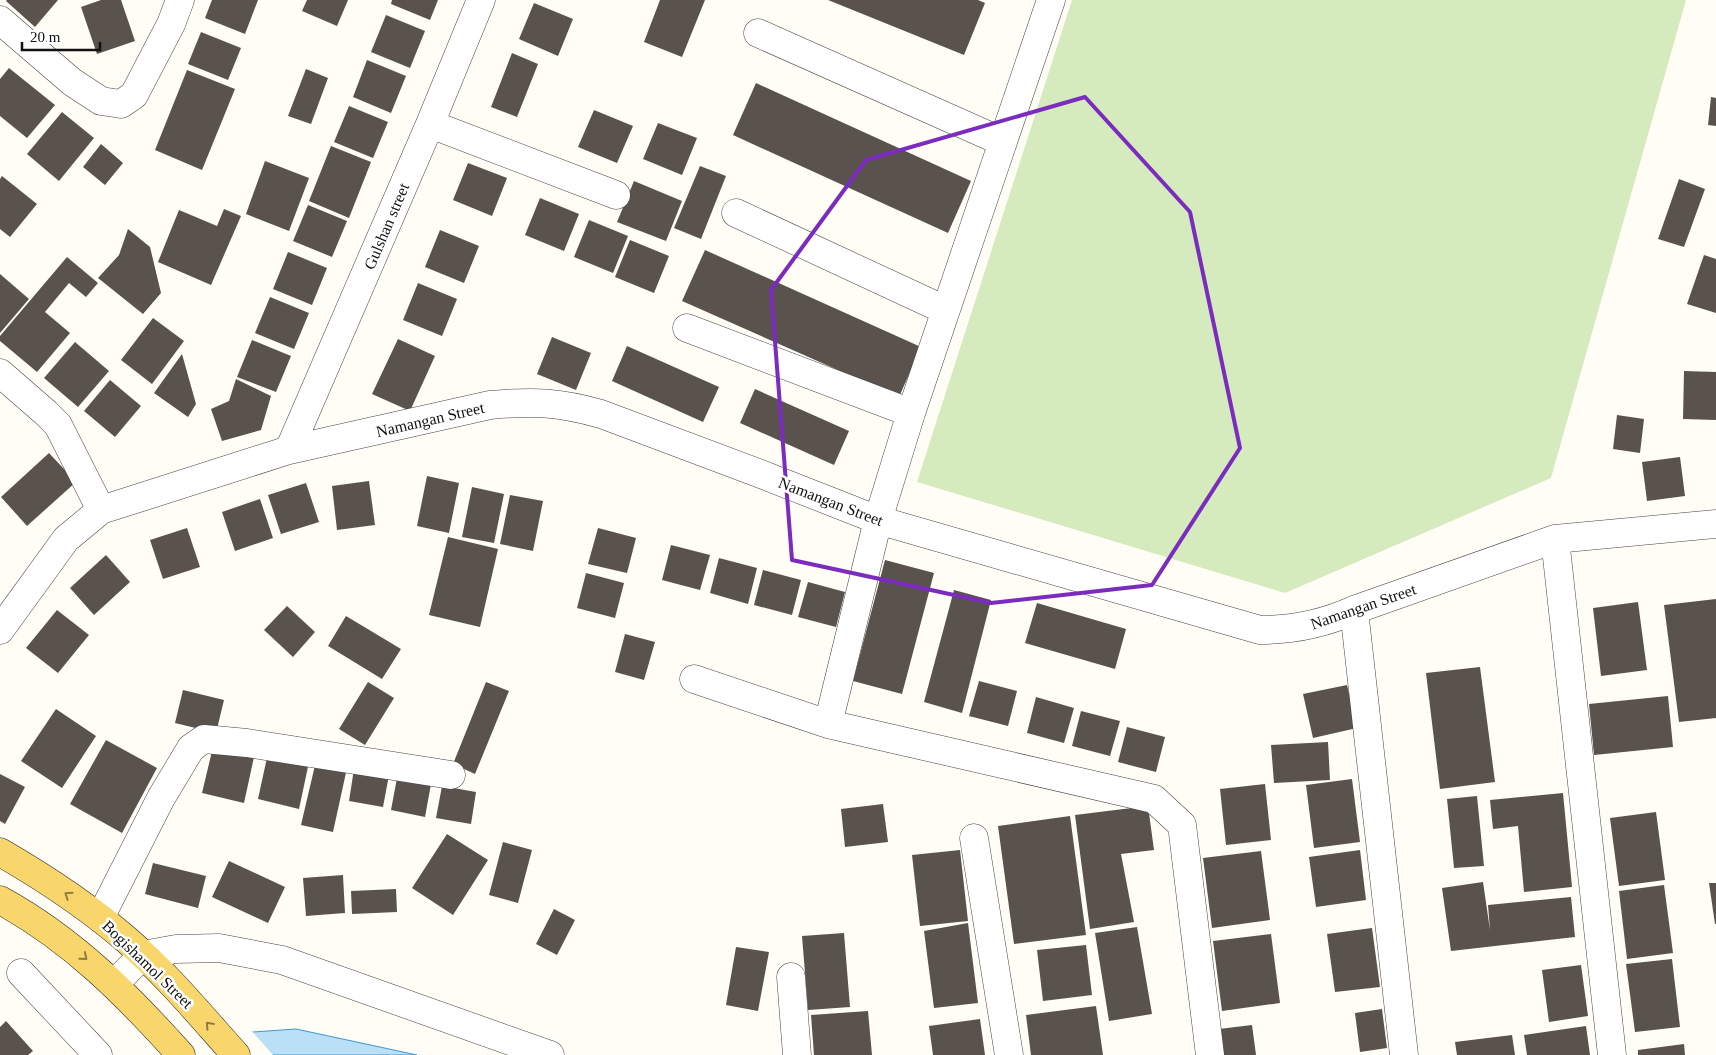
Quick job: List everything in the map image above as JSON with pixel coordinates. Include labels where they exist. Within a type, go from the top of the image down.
[{"type":"main road","name":"Bogishamol Street","points":[[0,852],[100,918],[143,955],[236,1055]]},
{"type":"main road","points":[[0,900],[61,939],[114,984],[181,1055]]},
{"type":"street","points":[[0,20],[72,82],[101,101],[121,104],[134,95],[171,24],[180,0]]},
{"type":"street","name":"Gulshan street","points":[[289,450],[430,124],[481,0]]},
{"type":"street","points":[[828,724],[878,520],[945,310],[1051,0]]},
{"type":"street","points":[[758,33],[1002,142]]},
{"type":"street","points":[[430,124],[616,195]]},
{"type":"street","points":[[736,213],[945,310]]},
{"type":"street","points":[[687,328],[911,413]]},
{"type":"street","points":[[0,374],[58,425],[101,510]]},
{"type":"street","name":"Namangan Street","points":[[0,630],[66,539],[101,510],[289,450],[490,405],[518,402],[546,402],[601,414],[878,520],[1260,630],[1285,630],[1310,626],[1333,619],[1554,539],[1716,524]]},
{"type":"street","points":[[1554,539],[1612,1055]]},
{"type":"street","points":[[1354,610],[1404,1055]]},
{"type":"street","points":[[694,679],[828,724],[1154,799],[1182,825],[1210,1055]]},
{"type":"street","points":[[100,918],[161,798],[191,748],[204,739],[247,743],[451,776]]},
{"type":"street","points":[[974,838],[1009,1055]]},
{"type":"street","points":[[114,984],[143,955],[176,949],[219,948],[282,960],[550,1055]]},
{"type":"street","points":[[21,973],[98,1055]]},
{"type":"street","points":[[791,977],[797,1055]]},
{"type":"highlighted area","points":[[1085,97],[1190,212],[1240,448],[1152,585],[991,603],[792,560],[771,290],[866,160]]},
{"type":"green space","points":[[1072,0],[1686,0],[1551,478],[1285,593],[917,482]]},
{"type":"water","points":[[296,1029],[417,1055],[197,1055],[253,1032]]},
{"type":"pier","points":[[251,1030],[273,1055],[195,1055],[196,1053]]},
{"type":"building","points":[[7,0],[58,0],[35,27]]},
{"type":"building","points":[[101,0],[121,0],[135,41],[97,54],[81,7]]},
{"type":"building","points":[[212,0],[258,0],[245,34],[205,18]]},
{"type":"building","points":[[307,0],[348,0],[337,26],[302,11]]},
{"type":"building","points":[[392,0],[438,0],[430,20],[391,4]]},
{"type":"building","points":[[660,0],[705,0],[682,57],[644,42]]},
{"type":"building","points":[[828,0],[978,0],[985,3],[964,55]]},
{"type":"building","points":[[534,3],[573,19],[558,56],[519,39]]},
{"type":"building","points":[[386,15],[425,31],[410,68],[371,52]]},
{"type":"building","points":[[201,32],[241,48],[228,80],[188,64]]},
{"type":"building","points":[[512,53],[538,64],[517,117],[491,107]]},
{"type":"building","points":[[367,60],[406,76],[391,113],[353,97]]},
{"type":"building","points":[[9,68],[55,105],[27,138],[0,116],[0,79]]},
{"type":"building","points":[[306,69],[328,78],[311,124],[288,116]]},
{"type":"building","points":[[187,70],[235,89],[202,170],[155,150]]},
{"type":"building","points":[[756,83],[971,181],[948,233],[733,135]]},
{"type":"building","points":[[1711,97],[1716,98],[1716,126],[1708,125]]},
{"type":"building","points":[[349,106],[388,122],[373,158],[334,142]]},
{"type":"building","points":[[594,110],[633,126],[617,163],[578,147]]},
{"type":"building","points":[[62,112],[94,138],[59,181],[27,154]]},
{"type":"building","points":[[658,123],[697,138],[682,175],[643,159]]},
{"type":"building","points":[[101,144],[123,163],[105,185],[83,167]]},
{"type":"building","points":[[331,146],[371,162],[349,218],[309,201]]},
{"type":"building","points":[[265,161],[309,178],[289,231],[246,214]]},
{"type":"building","points":[[468,163],[507,178],[492,216],[453,200]]},
{"type":"building","points":[[700,166],[726,176],[701,239],[674,228]]},
{"type":"building","points":[[2,176],[37,204],[10,237],[0,229],[0,179]]},
{"type":"building","points":[[1679,179],[1705,189],[1684,247],[1658,239]]},
{"type":"building","points":[[634,181],[682,201],[666,241],[617,222]]},
{"type":"building","points":[[540,198],[579,214],[564,251],[525,235]]},
{"type":"building","points":[[308,205],[347,221],[332,257],[293,241]]},
{"type":"building","points":[[224,209],[241,216],[211,285],[158,262],[179,210],[217,226]]},
{"type":"building","points":[[589,220],[628,236],[613,273],[574,257]]},
{"type":"building","points":[[128,229],[150,247],[161,293],[143,314],[98,278],[119,255]]},
{"type":"building","points":[[440,230],[479,246],[464,283],[425,267]]},
{"type":"building","points":[[630,240],[669,256],[654,293],[615,277]]},
{"type":"building","points":[[705,250],[921,347],[899,397],[682,301]]},
{"type":"building","points":[[288,252],[327,268],[312,305],[273,289]]},
{"type":"building","points":[[1704,255],[1716,259],[1716,313],[1687,304]]},
{"type":"building","points":[[67,257],[98,283],[86,297],[69,283],[45,312],[70,333],[37,372],[0,341],[0,336]]},
{"type":"building","points":[[0,274],[29,299],[0,333]]},
{"type":"building","points":[[418,283],[457,299],[442,336],[403,320]]},
{"type":"building","points":[[270,297],[309,313],[294,349],[255,333]]},
{"type":"building","points":[[153,318],[184,341],[152,384],[121,360]]},
{"type":"building","points":[[552,337],[591,353],[576,390],[537,374]]},
{"type":"building","points":[[398,339],[435,356],[410,411],[372,394]]},
{"type":"building","points":[[252,340],[291,356],[276,392],[237,377]]},
{"type":"building","points":[[75,342],[109,371],[78,407],[44,378]]},
{"type":"building","points":[[627,346],[719,387],[703,422],[612,381]]},
{"type":"building","points":[[182,354],[196,404],[188,417],[154,393]]},
{"type":"building","points":[[1684,371],[1716,372],[1716,420],[1683,419]]},
{"type":"building","points":[[236,379],[271,396],[261,430],[222,441],[211,409],[229,401]]},
{"type":"building","points":[[110,380],[141,406],[115,437],[84,411]]},
{"type":"building","points":[[755,389],[849,431],[834,465],[740,423]]},
{"type":"building","points":[[1617,415],[1644,419],[1640,453],[1613,449]]},
{"type":"building","points":[[49,453],[76,482],[27,526],[1,497]]},
{"type":"building","points":[[1680,457],[1685,496],[1647,501],[1642,462]]},
{"type":"building","points":[[427,476],[459,483],[449,533],[417,526]]},
{"type":"building","points":[[369,481],[375,525],[337,530],[332,486]]},
{"type":"building","points":[[306,483],[319,522],[281,534],[268,495]]},
{"type":"building","points":[[472,487],[504,494],[494,543],[462,537]]},
{"type":"building","points":[[510,495],[543,501],[533,551],[500,544]]},
{"type":"building","points":[[260,499],[273,538],[235,551],[222,512]]},
{"type":"building","points":[[187,528],[200,567],[163,579],[150,540]]},
{"type":"building","points":[[598,528],[636,538],[627,573],[588,564]]},
{"type":"building","points":[[448,537],[498,549],[480,627],[429,615]]},
{"type":"building","points":[[671,545],[710,555],[700,590],[662,580]]},
{"type":"building","points":[[106,555],[130,582],[94,615],[70,588]]},
{"type":"building","points":[[719,558],[757,568],[748,604],[710,593]]},
{"type":"building","points":[[885,560],[934,573],[902,694],[853,681]]},
{"type":"building","points":[[763,570],[801,580],[792,615],[754,605]]},
{"type":"building","points":[[586,573],[624,583],[615,618],[577,608]]},
{"type":"building","points":[[808,582],[845,592],[836,627],[798,617]]},
{"type":"building","points":[[954,590],[991,600],[962,713],[924,702]]},
{"type":"building","points":[[1716,599],[1716,718],[1679,722],[1664,605]]},
{"type":"building","points":[[1638,602],[1647,670],[1601,676],[1593,608]]},
{"type":"building","points":[[1037,603],[1126,629],[1115,669],[1025,643]]},
{"type":"building","points":[[287,606],[315,632],[293,657],[264,630]]},
{"type":"building","points":[[57,610],[89,635],[58,673],[26,648]]},
{"type":"building","points":[[346,616],[401,649],[382,679],[328,646]]},
{"type":"building","points":[[625,634],[655,642],[644,680],[615,672]]},
{"type":"building","points":[[1480,667],[1495,782],[1440,789],[1426,673]]},
{"type":"building","points":[[979,681],[1017,691],[1008,726],[969,716]]},
{"type":"building","points":[[368,682],[394,698],[365,745],[339,729]]},
{"type":"building","points":[[486,682],[509,691],[475,774],[453,764]]},
{"type":"building","points":[[1347,685],[1357,728],[1313,738],[1303,694]]},
{"type":"building","points":[[183,690],[224,700],[216,733],[175,723]]},
{"type":"building","points":[[1668,696],[1673,747],[1594,755],[1589,704]]},
{"type":"building","points":[[1036,697],[1074,708],[1064,743],[1027,733]]},
{"type":"building","points":[[56,709],[96,736],[62,788],[21,761]]},
{"type":"building","points":[[1081,711],[1120,721],[1110,756],[1072,746]]},
{"type":"building","points":[[1127,727],[1165,737],[1156,772],[1118,762]]},
{"type":"building","points":[[106,740],[157,768],[122,833],[70,804]]},
{"type":"building","points":[[1328,742],[1330,780],[1274,783],[1271,745]]},
{"type":"building","points":[[213,747],[254,757],[244,803],[202,793]]},
{"type":"building","points":[[268,753],[309,762],[299,809],[258,799]]},
{"type":"building","points":[[316,761],[347,768],[333,832],[301,825]]},
{"type":"building","points":[[354,769],[389,775],[383,807],[349,801]]},
{"type":"building","points":[[0,774],[25,787],[5,824],[0,821]]},
{"type":"building","points":[[397,778],[431,784],[425,817],[391,810]]},
{"type":"building","points":[[1352,779],[1360,842],[1314,848],[1306,785]]},
{"type":"building","points":[[1265,784],[1271,840],[1226,845],[1220,789]]},
{"type":"building","points":[[442,786],[476,792],[471,824],[436,818]]},
{"type":"building","points":[[1563,793],[1572,887],[1524,892],[1518,826],[1493,829],[1490,800]]},
{"type":"building","points":[[1477,796],[1484,866],[1454,868],[1447,799]]},
{"type":"building","points":[[883,804],[888,842],[845,847],[841,809]]},
{"type":"building","points":[[1148,806],[1154,850],[1121,854],[1134,922],[1090,929],[1075,815]]},
{"type":"building","points":[[1656,812],[1665,880],[1619,886],[1610,818]]},
{"type":"building","points":[[1070,816],[1086,935],[1014,944],[998,826]]},
{"type":"building","points":[[447,834],[488,860],[453,915],[412,888]]},
{"type":"building","points":[[503,842],[532,850],[518,903],[489,895]]},
{"type":"building","points":[[960,850],[968,921],[920,926],[912,855]]},
{"type":"building","points":[[1360,850],[1366,900],[1316,907],[1309,857]]},
{"type":"building","points":[[1261,851],[1270,920],[1212,928],[1203,858]]},
{"type":"building","points":[[229,861],[285,887],[268,923],[212,897]]},
{"type":"building","points":[[153,863],[206,876],[198,908],[145,894]]},
{"type":"building","points":[[343,875],[345,913],[306,916],[303,878]]},
{"type":"building","points":[[1483,882],[1490,930],[1488,905],[1571,897],[1575,937],[1451,951],[1442,888]]},
{"type":"building","points":[[1709,883],[1716,883],[1716,924],[1715,924]]},
{"type":"building","points":[[1664,885],[1673,953],[1627,959],[1619,891]]},
{"type":"building","points":[[396,889],[397,912],[352,914],[351,891]]},
{"type":"building","points":[[554,909],[575,920],[557,955],[536,944]]},
{"type":"building","points":[[968,923],[978,1003],[934,1008],[924,931]]},
{"type":"building","points":[[1137,927],[1152,1014],[1109,1021],[1095,933]]},
{"type":"building","points":[[1372,928],[1380,987],[1335,992],[1327,934]]},
{"type":"building","points":[[844,933],[850,1007],[808,1010],[802,936]]},
{"type":"building","points":[[1271,934],[1280,1003],[1222,1011],[1213,941]]},
{"type":"building","points":[[1086,945],[1092,995],[1043,1001],[1037,950]]},
{"type":"building","points":[[736,947],[769,952],[758,1011],[726,1005]]},
{"type":"building","points":[[1672,959],[1680,1027],[1635,1032],[1626,964]]},
{"type":"building","points":[[1581,965],[1588,1016],[1549,1022],[1542,970]]},
{"type":"building","points":[[1096,1006],[1103,1055],[1031,1055],[1026,1015]]},
{"type":"building","points":[[1382,1009],[1387,1048],[1360,1052],[1355,1013]]},
{"type":"building","points":[[868,1011],[872,1055],[814,1055],[811,1015]]},
{"type":"building","points":[[980,1019],[985,1055],[933,1055],[929,1026]]},
{"type":"building","points":[[6,1021],[33,1051],[28,1055],[0,1055],[0,1027]]},
{"type":"building","points":[[1252,1025],[1256,1055],[1222,1055],[1219,1029]]},
{"type":"building","points":[[1586,1026],[1590,1055],[1527,1055],[1524,1035]]},
{"type":"building","points":[[1512,1035],[1515,1055],[1457,1055],[1455,1042]]},
{"type":"building","points":[[1684,1044],[1685,1055],[1638,1055],[1638,1050]]}]
